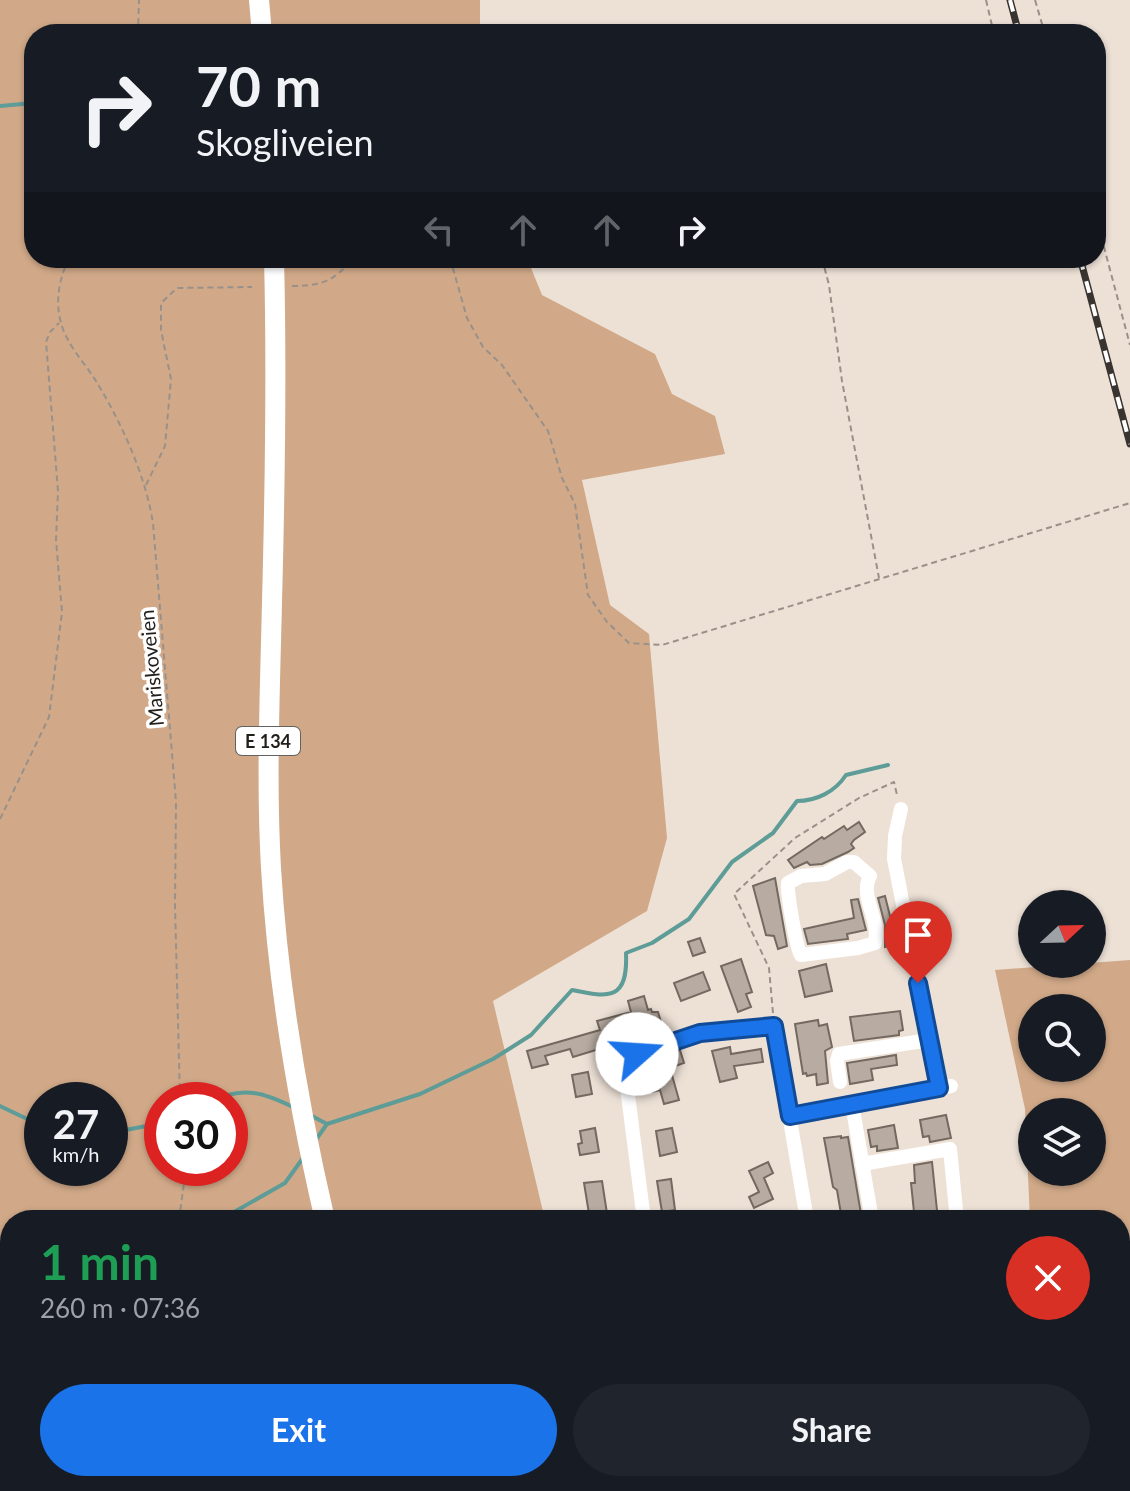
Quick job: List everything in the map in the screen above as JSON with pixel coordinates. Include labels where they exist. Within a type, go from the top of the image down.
[{"type":"highway","points":[[249,0],[251,24]]},
{"type":"highway","points":[[259,0],[261,24]]},
{"type":"highway","name":"E 134","points":[[264,268],[266,483],[259,742],[262,866],[271,971],[285,1074],[313,1210]]},
{"type":"highway","name":"E 134","points":[[274,268],[275,441],[268,728],[271,867],[287,1027],[323,1210]]},
{"type":"street","points":[[790,1116],[945,1087],[929,1040],[896,870],[895,836],[901,809]]},
{"type":"street","points":[[847,862],[854,862],[870,876],[866,888],[875,923],[875,943],[801,955],[788,883],[795,878],[825,874],[847,862]]},
{"type":"street","points":[[870,876],[896,870]]},
{"type":"street","points":[[643,1210],[625,1072],[637,1054],[700,1033],[774,1026],[805,1210]]},
{"type":"street","points":[[840,1082],[839,1054],[929,1040]]},
{"type":"street","points":[[852,1104],[870,1210]]},
{"type":"street","points":[[862,1164],[950,1149],[956,1210]]},
{"type":"path","points":[[138,24],[139,0]]},
{"type":"path","points":[[986,0],[992,24]]},
{"type":"path","points":[[1035,0],[1042,24]]},
{"type":"path","points":[[1106,255],[1130,345]]},
{"type":"path","name":"Mariskoveien","points":[[65,268],[59,284],[61,322],[106,399],[145,486],[153,523],[176,802],[180,1082]]},
{"type":"path","points":[[291,286],[311,286],[339,275],[345,268]]},
{"type":"path","points":[[453,268],[467,318],[483,347],[502,365],[548,431],[562,478],[575,504],[588,595],[607,622],[629,643],[662,645],[1130,503]]},
{"type":"path","points":[[825,268],[879,579]]},
{"type":"path","points":[[145,486],[165,446],[171,379],[161,330],[161,303],[177,288],[252,287]]},
{"type":"path","points":[[0,819],[49,717],[54,685],[62,612],[56,540],[58,491],[46,342],[55,324],[61,322]]},
{"type":"path","points":[[180,1210],[184,1186]]},
{"type":"shaded area","points":[[0,0],[480,0],[480,24],[24,24],[24,268],[531,268],[542,295],[655,354],[672,394],[715,416],[725,454],[582,480],[610,605],[649,634],[667,838],[647,911],[493,1001],[543,1210],[0,1210]]},
{"type":"shaded area","points":[[1130,960],[1130,1210],[1030,1210],[1028,1186],[1106,1186],[1106,1098],[1023,1098],[1019,1082],[1106,1082],[1106,994],[1018,994],[1018,1077],[995,970],[1018,968],[1018,978],[1106,978],[1106,962]]},
{"type":"building","points":[[859,822],[865,832],[854,840],[851,844],[854,848],[848,852],[822,864],[810,865],[807,862],[794,868],[788,860],[822,837],[824,839],[844,826],[847,830]]},
{"type":"building","points":[[775,878],[787,946],[778,949],[774,936],[766,935],[753,886]]},
{"type":"building","points":[[885,896],[897,944],[885,947],[885,925],[878,898]]},
{"type":"building","points":[[858,899],[866,930],[847,934],[848,939],[808,944],[804,929],[854,918],[851,900]]},
{"type":"building","points":[[700,938],[705,952],[693,956],[688,942]]},
{"type":"building","points":[[741,959],[752,992],[746,994],[751,1007],[738,1012],[721,966]]},
{"type":"building","points":[[826,964],[832,991],[805,997],[799,971]]},
{"type":"building","points":[[703,972],[710,990],[681,1001],[674,983]]},
{"type":"building","points":[[644,996],[648,1010],[658,1012],[663,1029],[621,1039],[622,1042],[573,1057],[570,1049],[545,1056],[548,1064],[532,1068],[527,1051],[600,1030],[597,1021],[631,1012],[628,1001]]},
{"type":"building","points":[[900,1011],[903,1030],[899,1031],[899,1035],[854,1041],[850,1017]]},
{"type":"building","points":[[818,1020],[819,1026],[827,1024],[832,1047],[825,1051],[828,1083],[817,1085],[816,1074],[803,1074],[795,1024]]},
{"type":"building","points":[[730,1047],[731,1054],[761,1049],[763,1062],[734,1066],[737,1078],[720,1082],[712,1051]]},
{"type":"building","points":[[680,1050],[684,1063],[670,1068],[679,1100],[664,1104],[660,1090],[652,1092],[647,1078],[657,1075],[653,1059]]},
{"type":"building","points":[[896,1055],[897,1065],[871,1069],[873,1080],[850,1084],[847,1063]]},
{"type":"building","points":[[588,1072],[592,1094],[576,1097],[572,1075]]},
{"type":"building","points":[[946,1115],[951,1138],[930,1142],[929,1136],[923,1137],[920,1120]]},
{"type":"building","points":[[894,1125],[898,1148],[877,1151],[877,1146],[871,1147],[868,1130]]},
{"type":"building","points":[[595,1128],[599,1152],[580,1155],[580,1131]]},
{"type":"building","points":[[672,1128],[677,1152],[660,1156],[656,1131]]},
{"type":"building","points":[[848,1137],[860,1210],[840,1210],[824,1138]]},
{"type":"building","points":[[768,1162],[773,1173],[764,1178],[773,1199],[754,1208],[749,1197],[759,1192],[749,1171]]},
{"type":"building","points":[[932,1162],[937,1210],[914,1210],[911,1183],[915,1183],[914,1165]]},
{"type":"building","points":[[671,1179],[675,1210],[662,1210],[657,1181]]},
{"type":"building","points":[[602,1181],[606,1210],[588,1210],[584,1183]]},
{"type":"waterway","points":[[0,106],[24,104]]},
{"type":"waterway","points":[[312,1116],[327,1124],[420,1094],[493,1059],[531,1035],[572,990],[597,994],[614,992],[624,980],[626,953],[652,943],[689,919],[732,862],[773,833],[797,801],[824,794],[846,775],[888,765]]},
{"type":"waterway","points":[[248,1093],[293,1107]]},
{"type":"waterway","points":[[0,1106],[24,1117]]},
{"type":"waterway","points":[[315,1141],[327,1124]]},
{"type":"waterway","points":[[128,1130],[144,1126]]},
{"type":"waterway","points":[[238,1210],[285,1183],[303,1158]]},
{"type":"railway","points":[[1010,0],[1016,24]]},
{"type":"railway","points":[[1083,268],[1130,444]]},
{"type":"route","points":[[637,1054],[700,1033],[774,1026],[790,1116],[939,1088],[918,983]]}]
